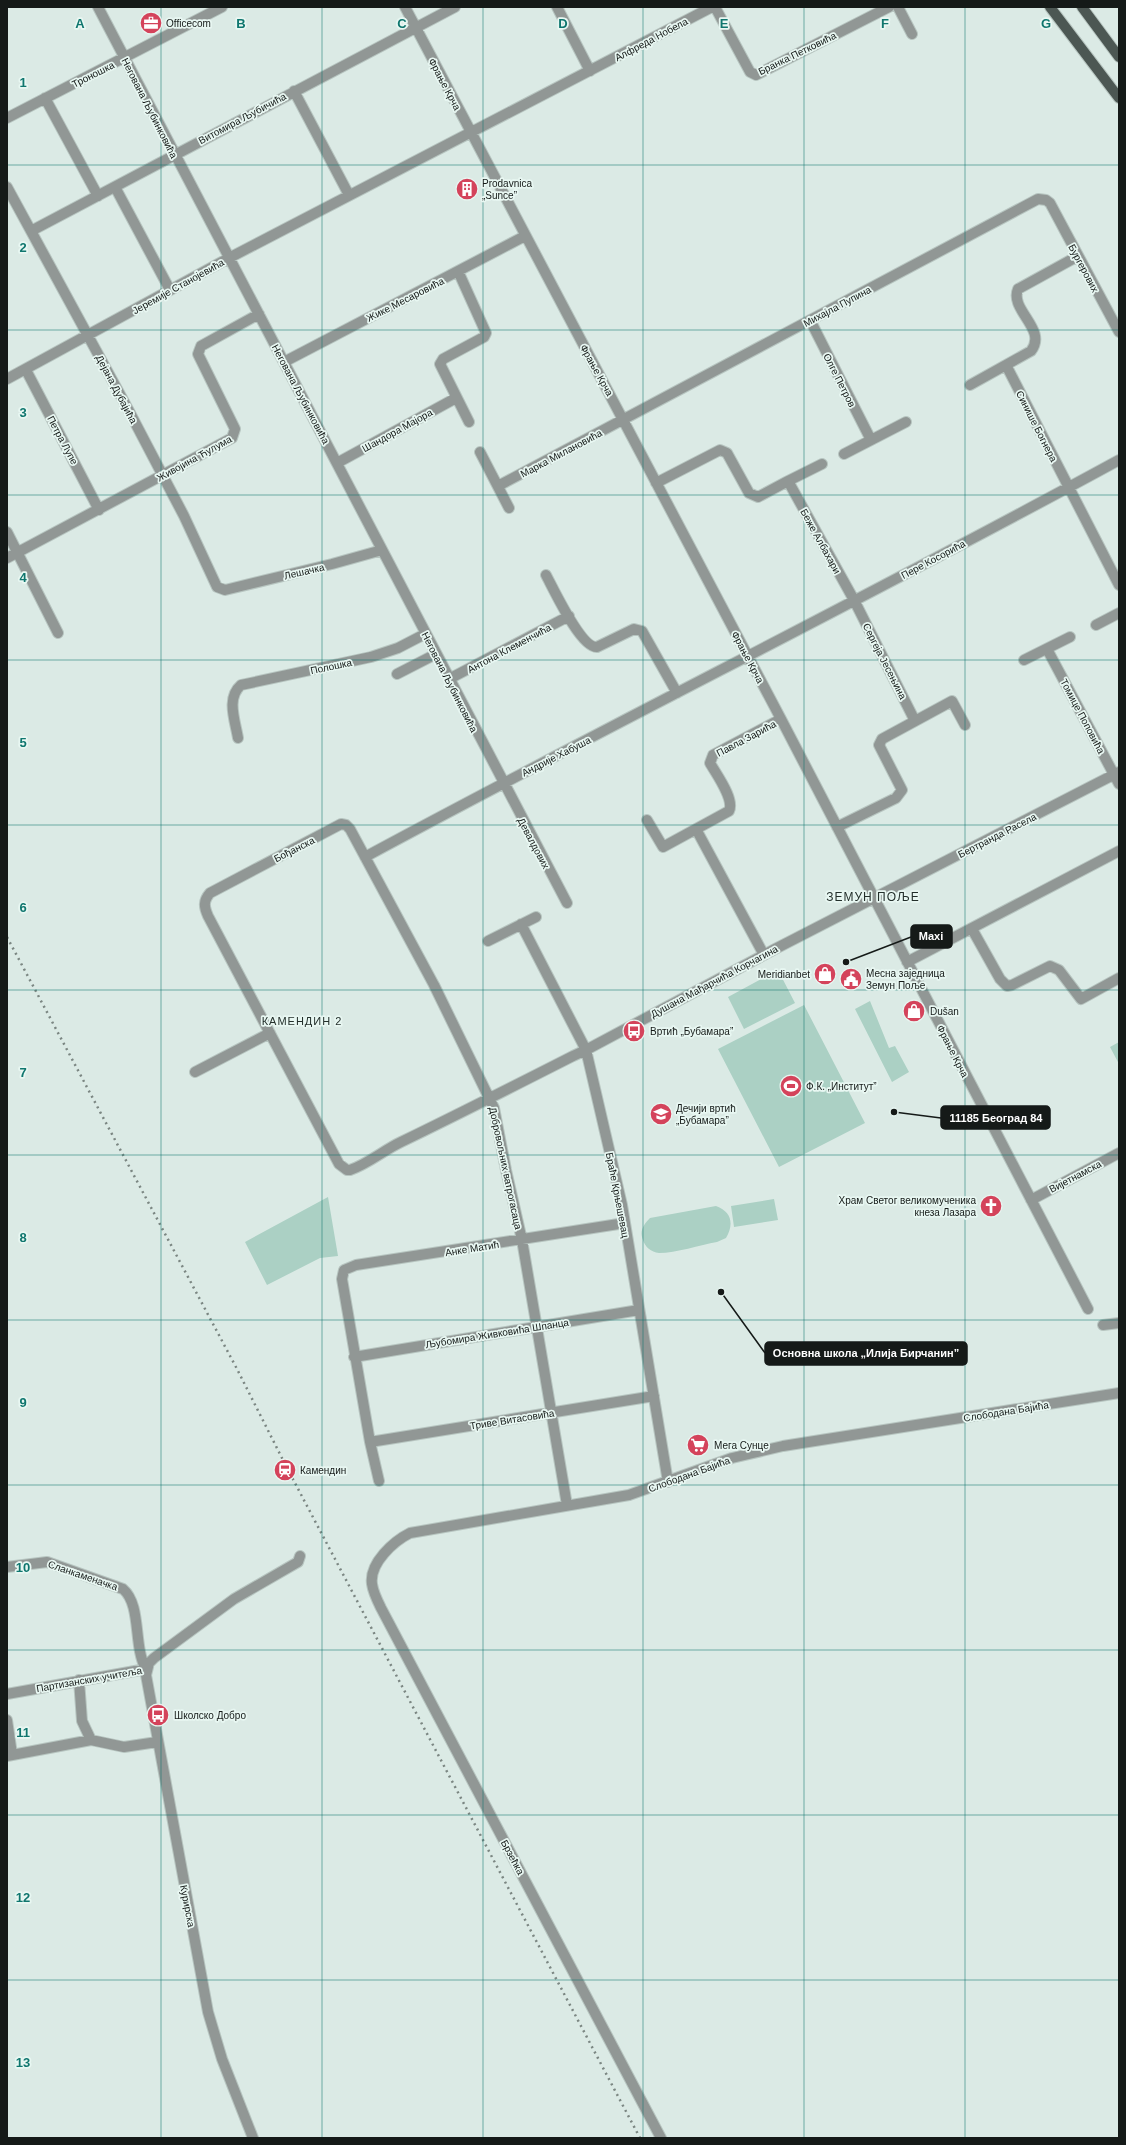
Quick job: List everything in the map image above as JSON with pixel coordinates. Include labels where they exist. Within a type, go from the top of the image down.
[{"type":"main road","points":[[1050,7],[1119,98]]},
{"type":"main road","points":[[1082,7],[1119,57]]},
{"type":"street","name":"Негована Љубинковића","points":[[98,7],[174,155],[337,463],[502,783]]},
{"type":"street","name":"Троношка","points":[[7,118],[222,7]]},
{"type":"street","name":"Фрање Крча","points":[[405,7],[875,898],[1088,1309]]},
{"type":"street","name":"Витомира Љубичића","points":[[31,231],[455,7]]},
{"type":"street","points":[[557,7],[590,71]]},
{"type":"street","name":"Алфреда Нобела","points":[[470,131],[590,71],[712,7]]},
{"type":"street","name":"Бранка Петковића","points":[[712,7],[750,72],[756,75],[889,7]]},
{"type":"street","points":[[898,7],[912,34]]},
{"type":"street","points":[[294,91],[349,195]]},
{"type":"street","points":[[45,98],[98,196]]},
{"type":"street","name":"Јеремије Станојевића","points":[[7,379],[229,258],[470,131]]},
{"type":"street","name":"Дејана Дубајића","points":[[7,187],[89,335],[163,476],[195,540],[213,581],[216,586],[225,590]]},
{"type":"street","points":[[115,187],[170,290]]},
{"type":"street","name":"Михајла Пупина","points":[[624,420],[1038,200],[1046,200],[1050,203]]},
{"type":"street","name":"Бургерових","points":[[1050,203],[1119,332]]},
{"type":"street","name":"Жике Месаровића","points":[[284,362],[525,236]]},
{"type":"street","points":[[970,385],[1031,351],[1036,341],[1036,335],[1017,298],[1018,289],[1078,256]]},
{"type":"street","points":[[458,271],[486,333],[484,337],[441,361],[440,367],[469,422]]},
{"type":"street","name":"Живојина Ћулума","points":[[7,558],[163,476],[235,436],[235,429],[198,354],[201,346],[259,314]]},
{"type":"street","name":"Олге Петров","points":[[810,320],[871,440]]},
{"type":"street","name":"Синише Богнера","points":[[1006,365],[1119,586]]},
{"type":"street","name":"Петра Лупе","points":[[26,370],[99,510]]},
{"type":"street","name":"Шандора Мајора","points":[[337,463],[456,398]]},
{"type":"street","name":"Марка Милановића","points":[[498,486],[624,420]]},
{"type":"street","points":[[844,454],[906,422]]},
{"type":"street","points":[[656,483],[720,450],[727,453],[749,493],[754,496],[758,496],[788,482],[822,464]]},
{"type":"street","points":[[480,452],[509,508]]},
{"type":"street","name":"Пере Косорића","points":[[747,657],[1119,460]]},
{"type":"street","name":"Беже Албахари","points":[[788,482],[854,600]]},
{"type":"street","points":[[7,532],[58,633]]},
{"type":"street","name":"Лешачка","points":[[225,590],[332,564],[382,550]]},
{"type":"street","points":[[546,576],[584,641],[594,647],[634,629],[642,631],[677,694]]},
{"type":"street","name":"Сергеја Јесењина","points":[[854,600],[915,721]]},
{"type":"street","points":[[1096,625],[1119,613]]},
{"type":"street","name":"Антона Клеменчића","points":[[449,679],[569,616]]},
{"type":"street","name":"Полошка","points":[[238,738],[232,698],[235,690],[247,683],[371,657],[393,650],[425,634]]},
{"type":"street","points":[[1024,660],[1070,637]]},
{"type":"street","name":"Томице Поповића","points":[[1047,648],[1117,773],[1119,784]]},
{"type":"street","points":[[397,674],[436,654]]},
{"type":"street","name":"Андрије Хабуша","points":[[365,857],[502,783],[747,657]]},
{"type":"street","points":[[837,827],[900,795],[902,790],[879,745],[882,739],[952,701],[965,725]]},
{"type":"street","name":"Павла Зарића","points":[[647,820],[663,847],[729,810],[731,806],[730,799],[710,763],[713,755],[781,719]]},
{"type":"street","name":"Бертранда Расела","points":[[875,898],[1117,773]]},
{"type":"street","name":"Девалдових","points":[[502,783],[567,903]]},
{"type":"street","name":"Бођанска","points":[[270,1033],[205,910],[205,899],[210,894],[341,824],[346,825],[350,829],[365,857]]},
{"type":"street","points":[[696,829],[764,954]]},
{"type":"street","points":[[907,962],[1119,851]]},
{"type":"street","name":"Добровољних ватрогасаца","points":[[365,857],[434,985],[494,1108],[522,1240],[538,1326],[567,1505]]},
{"type":"street","name":"Душана Мађарчића Корчагина","points":[[270,1033],[339,1164],[347,1170],[354,1168],[399,1143],[586,1050],[764,954],[875,898]]},
{"type":"street","points":[[488,941],[536,917]]},
{"type":"street","name":"Браће Крњешевац","points":[[521,924],[586,1050],[625,1223],[668,1482]]},
{"type":"street","points":[[972,929],[1000,979],[1007,986],[1012,986],[1050,966],[1054,966],[1059,970],[1081,999],[1119,978]]},
{"type":"street","points":[[195,1072],[270,1033]]},
{"type":"street","name":"Вијетнамска","points":[[1031,1200],[1119,1153]]},
{"type":"street","name":"Анке Матић","points":[[354,1357],[342,1280],[344,1270],[356,1266],[625,1223]]},
{"type":"street","name":"Љубомира Живковића Шпанца","points":[[354,1357],[639,1310]]},
{"type":"street","points":[[1103,1325],[1119,1323]]},
{"type":"street","points":[[354,1357],[379,1482]]},
{"type":"street","name":"Слободана Бајића","points":[[372,1574],[385,1553],[394,1543],[410,1532],[622,1496],[668,1482],[732,1458],[783,1446],[1119,1393]]},
{"type":"street","name":"Триве Витасовића","points":[[370,1442],[654,1396]]},
{"type":"street","name":"Партизанских учитеља","points":[[7,1694],[146,1669],[154,1658],[202,1621],[234,1599],[298,1562],[300,1556]]},
{"type":"street","name":"Сланкаменачка","points":[[7,1567],[48,1562],[123,1589],[130,1597],[141,1655],[146,1669]]},
{"type":"street","name":"Брзећка","points":[[372,1574],[372,1584],[381,1608],[661,2138]]},
{"type":"street","name":"Курирска","points":[[146,1669],[146,1682],[208,2012],[222,2059],[253,2138]]},
{"type":"street","points":[[79,1680],[82,1720],[91,1740]]},
{"type":"street","points":[[7,1720],[10,1755],[91,1740],[124,1747],[157,1742]]},
{"type":"green space","points":[[778,970],[795,1003],[744,1029],[728,997]]},
{"type":"green space","points":[[870,1001],[889,1048],[895,1046],[909,1072],[892,1082],[855,1009]]},
{"type":"green space","name":"Ф.К. „Институт”","points":[[804,1005],[865,1123],[779,1167],[718,1049]]},
{"type":"green space","points":[[1119,1042],[1119,1064],[1110,1047]]},
{"type":"green space","points":[[328,1197],[338,1256],[320,1258],[267,1285],[245,1242]]},
{"type":"green space","points":[[774,1199],[778,1220],[734,1227],[731,1206]]},
{"type":"green space","points":[[716,1206],[725,1212],[730,1219],[731,1223],[729,1233],[726,1238],[717,1242],[666,1253],[653,1252],[645,1245],[642,1237],[642,1231],[644,1225],[650,1218]]},
{"type":"railway","points":[[7,937],[237,1369],[286,1466],[640,2138]]},
{"type":"place","name":"Officecom","points":[[151,23]]},
{"type":"place","name":"Prodavnica „Sunce”","points":[[467,189]]},
{"type":"place","name":"Maxi","points":[[846,962]]},
{"type":"place","name":"Meridianbet","points":[[825,974]]},
{"type":"place","name":"Месна заједница Земун Поље","points":[[851,979]]},
{"type":"place","name":"Dušan","points":[[914,1011]]},
{"type":"place","name":"Вртић „Бубамара”","points":[[634,1031]]},
{"type":"place","name":"Ф.К. „Институт”","points":[[791,1086]]},
{"type":"place","name":"11185 Београд 84","points":[[894,1112]]},
{"type":"place","name":"Дечији вртић „Бубамара”","points":[[661,1114]]},
{"type":"place","name":"Храм Светог великомученика кнеза Лазара","points":[[991,1206]]},
{"type":"place","name":"Основна школа „Илија Бирчанин”","points":[[721,1292]]},
{"type":"place","name":"Мега Сунце","points":[[698,1445]]},
{"type":"place","name":"Камендин","points":[[285,1470]]},
{"type":"place","name":"Школско Добро","points":[[158,1715]]},
{"type":"district","name":"ЗЕМУН ПОЉЕ","points":[[873,897]]},
{"type":"district","name":"КАМЕНДИН 2","points":[[302,1021]]}]
